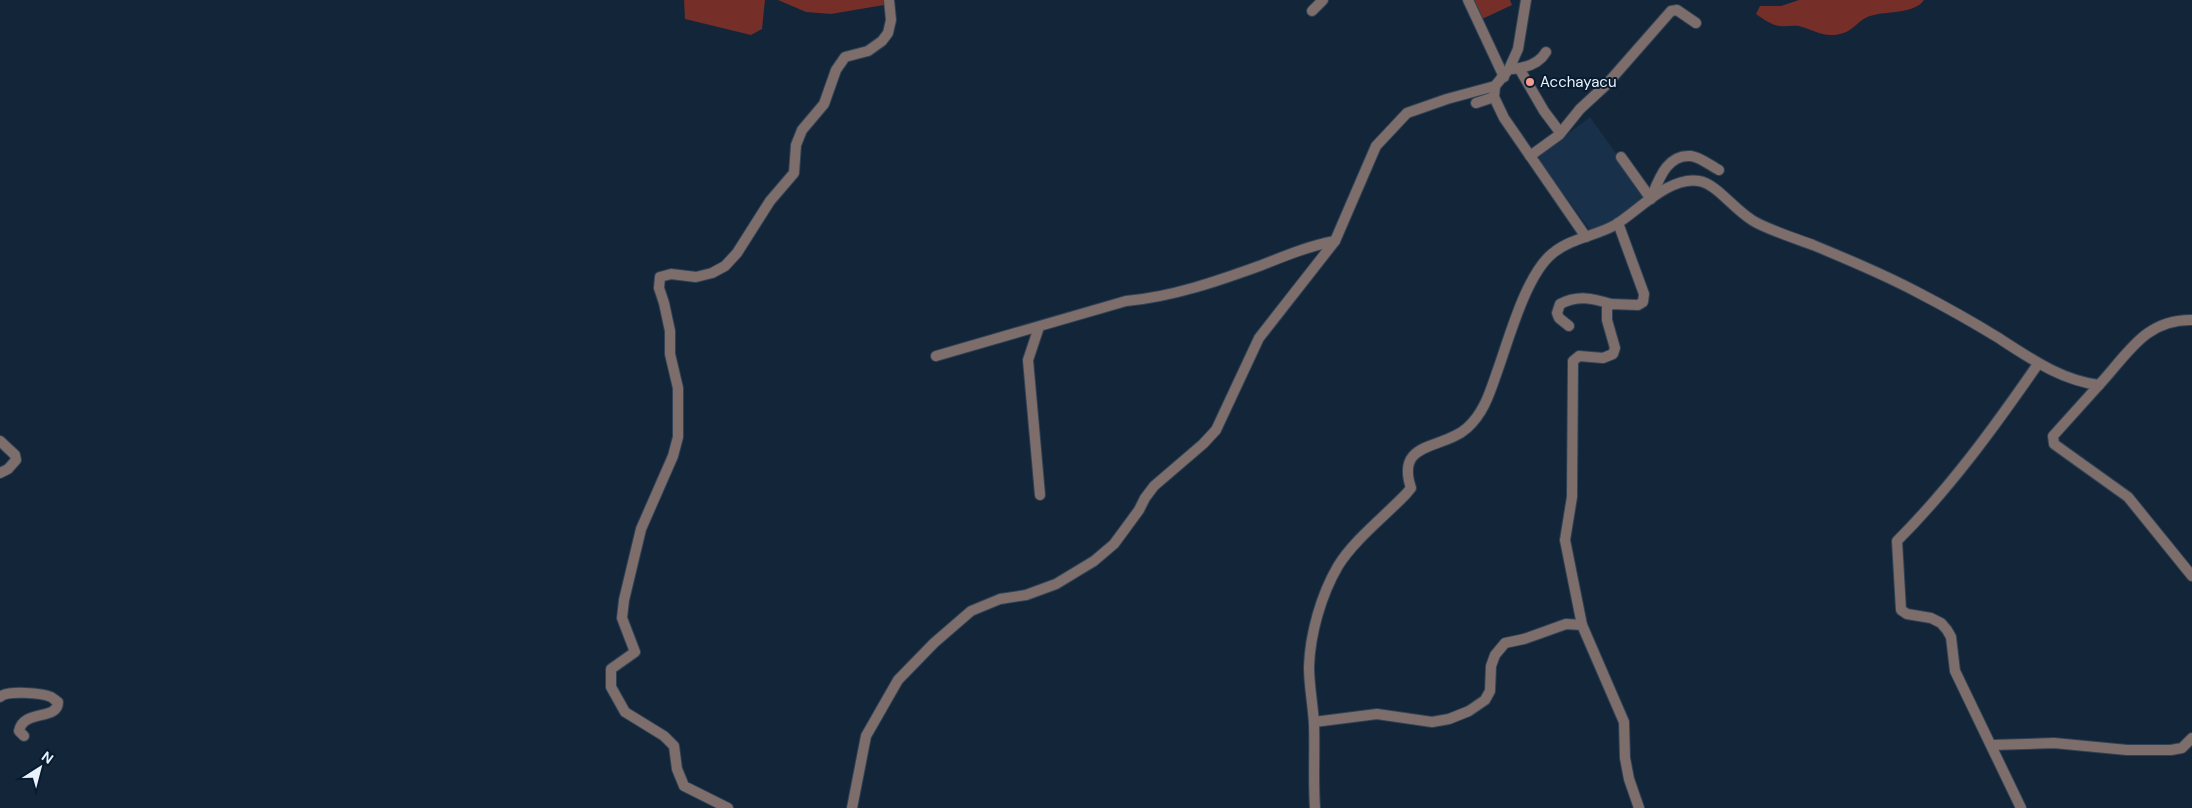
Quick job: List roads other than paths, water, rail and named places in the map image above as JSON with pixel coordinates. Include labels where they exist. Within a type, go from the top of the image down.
[{"type":"street","points":[[728,808],[684,786],[677,769],[674,746],[664,736],[625,712],[612,686],[611,669],[635,652],[622,618],[624,600],[641,529],[673,456],[678,436],[678,388],[670,354],[670,331],[659,288],[660,277],[671,274],[696,277],[712,274],[725,266],[737,253],[770,201],[794,173],[796,145],[802,130],[824,104],[836,70],[845,57],[868,51],[882,41],[888,33],[892,20],[889,0]]},
{"type":"street","points":[[1312,11],[1323,0]]},
{"type":"street","points":[[1468,0],[1510,72],[1535,97],[1559,131]]},
{"type":"street","points":[[1476,104],[1494,92],[1510,72],[1518,49],[1526,0]]},
{"type":"street","points":[[1530,156],[1559,135],[1580,109],[1606,85],[1671,11],[1677,10],[1696,23]]},
{"type":"street","points":[[1510,72],[1532,65],[1543,58],[1546,52]]},
{"type":"street","points":[[1494,92],[1504,118],[1586,237]]},
{"type":"street","points":[[852,808],[866,736],[898,680],[934,643],[971,611],[1000,599],[1026,595],[1056,584],[1094,561],[1114,544],[1154,486],[1203,444],[1216,430],[1259,338],[1335,241],[1376,146],[1407,113],[1462,94],[1494,92]]},
{"type":"street","points":[[1651,199],[1659,178],[1669,163],[1678,157],[1693,156],[1719,170]]},
{"type":"street","points":[[1621,157],[1651,199]]},
{"type":"street","points":[[1315,808],[1313,783],[1314,722],[1309,669],[1311,640],[1324,598],[1338,565],[1349,551],[1411,488],[1408,480],[1409,464],[1412,455],[1418,449],[1452,438],[1468,427],[1479,413],[1489,398],[1532,279],[1552,253],[1569,243],[1601,233],[1673,185],[1699,180],[1717,188],[1744,216],[1758,224],[1814,246],[1914,290],[2058,374],[2082,383],[2099,385]]},
{"type":"street","points":[[1569,326],[1559,318],[1557,313],[1560,304],[1571,299],[1586,298],[1611,304],[1638,305],[1643,302],[1644,294],[1618,223]]},
{"type":"street","points":[[936,356],[1126,301],[1155,299],[1232,276],[1311,246],[1335,241]]},
{"type":"street","points":[[1611,304],[1607,308],[1607,320],[1615,348],[1613,354],[1603,358],[1579,356],[1573,361],[1572,497],[1565,540],[1582,625],[1624,722],[1625,758],[1629,779],[1639,808]]},
{"type":"street","points":[[2192,320],[2169,322],[2153,328],[2132,346],[2053,436],[2054,444],[2128,497],[2192,576]]},
{"type":"street","points":[[1039,327],[1028,360],[1040,495]]},
{"type":"street","points":[[2021,808],[1955,671],[1951,637],[1947,630],[1941,623],[1932,618],[1907,614],[1901,610],[1897,541],[1922,516],[1993,430],[2038,364]]},
{"type":"street","points":[[0,441],[15,455],[16,460],[8,469],[0,473]]},
{"type":"street","points":[[1314,722],[1377,714],[1432,722],[1449,719],[1470,711],[1485,700],[1490,691],[1491,666],[1494,655],[1505,643],[1524,639],[1566,624],[1582,625]]},
{"type":"street","points":[[4,691],[52,697],[58,702],[58,707],[54,712],[26,719],[21,724],[19,731],[24,736]]},
{"type":"street","points":[[1992,745],[2054,744],[2127,750],[2172,750],[2182,748],[2192,738]]},
{"type":"place","name":"Acchayacu","points":[[1530,82]]}]
